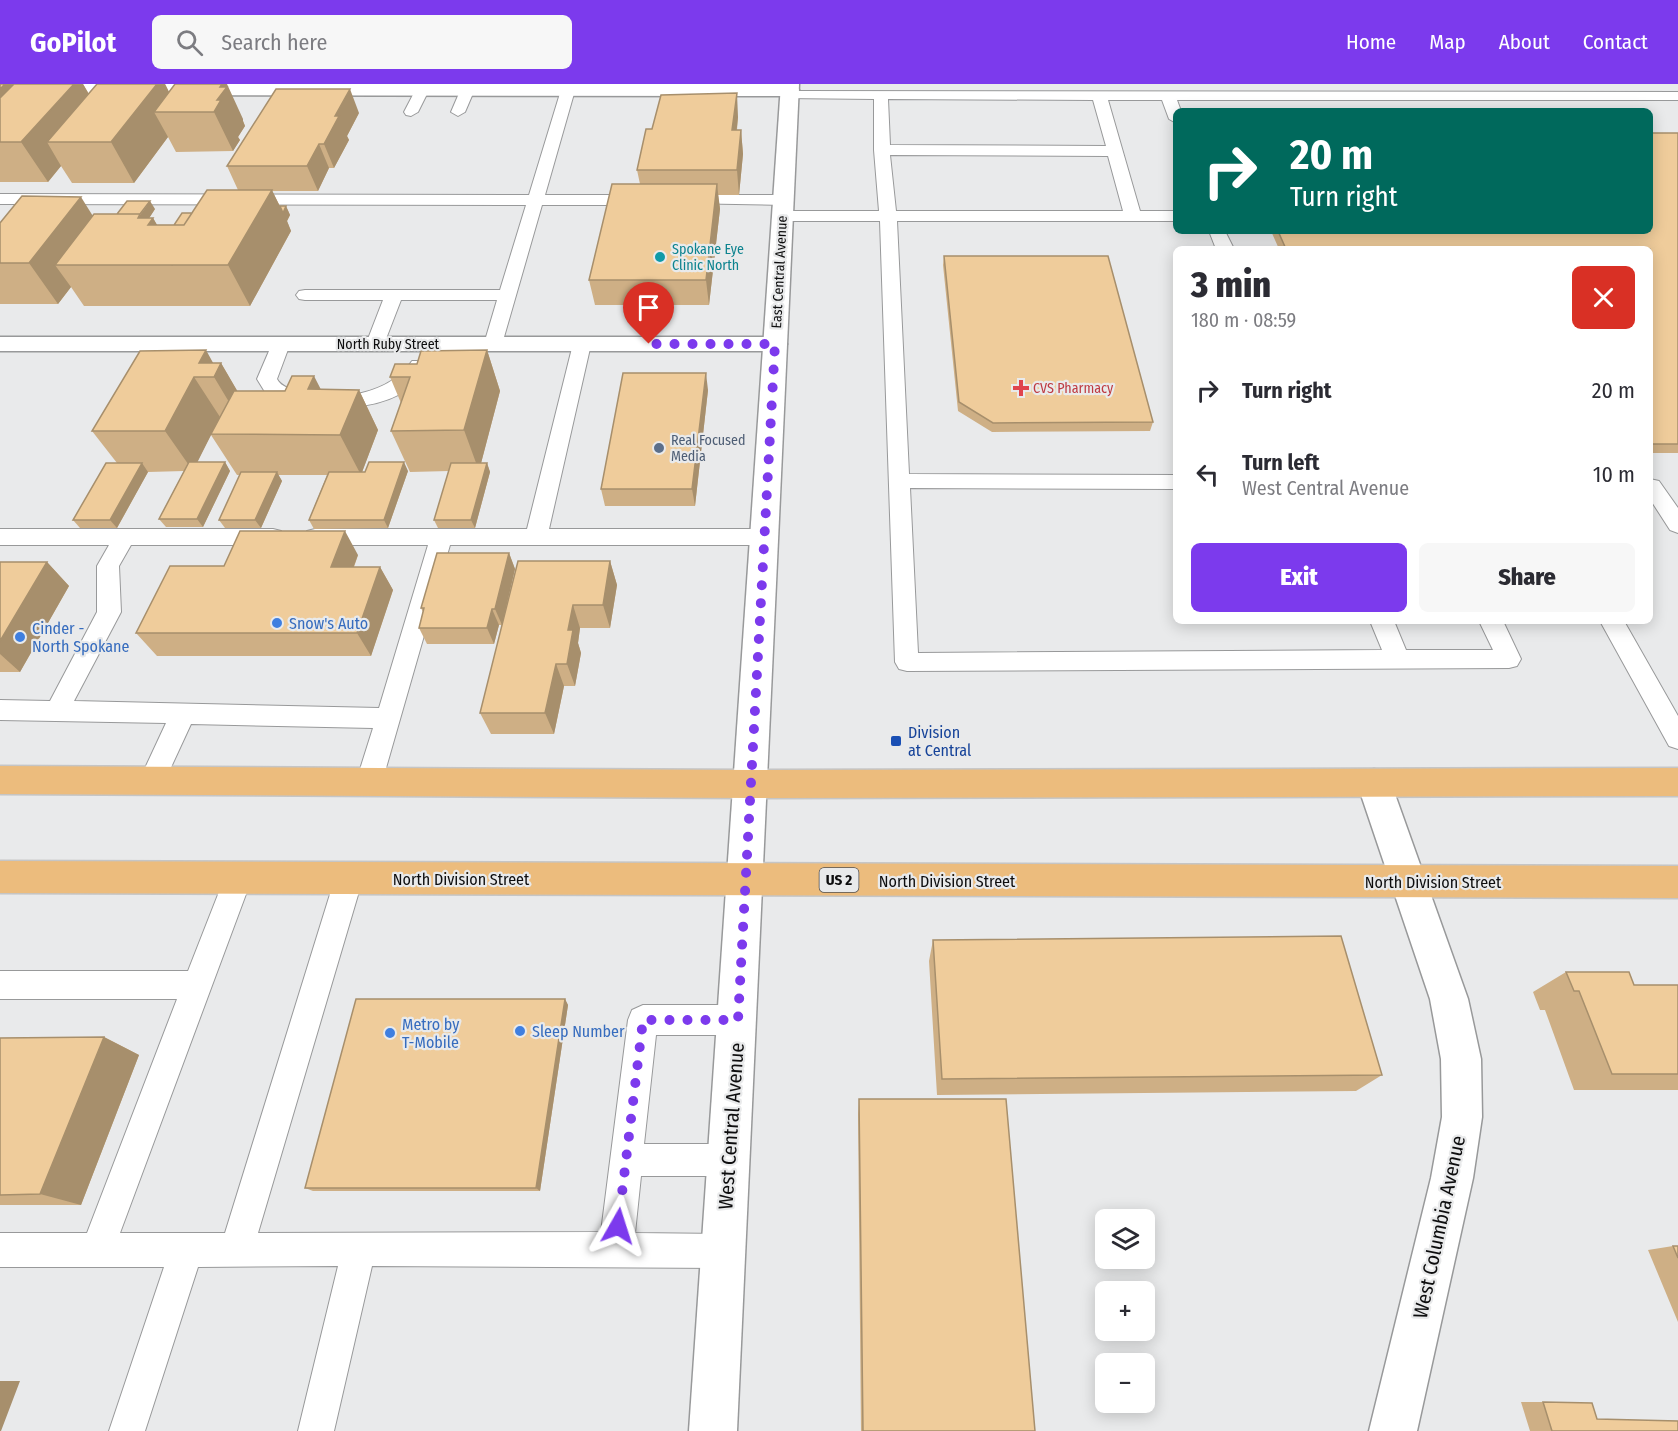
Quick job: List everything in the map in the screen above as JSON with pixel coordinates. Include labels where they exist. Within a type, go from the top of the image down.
[{"type":"main road","points":[[0,780],[750,784],[1678,782]]},
{"type":"main road","name":"North Division Street","points":[[0,877],[1408,883],[1678,882]]},
{"type":"street","points":[[0,89],[268,87],[422,90],[469,87],[790,90]]},
{"type":"street","name":"East Central Avenue","points":[[750,784],[790,90]]},
{"type":"street","name":"North Ruby Street","points":[[0,344],[775,344]]},
{"type":"street","name":"West Columbia Avenue","points":[[1374,783],[1449,999],[1461,1059],[1462,1117],[1452,1178],[1393,1431]]},
{"type":"street","name":"West Central Avenue","points":[[713,1431],[750,784]]},
{"type":"lane","points":[[458,112],[469,87]]},
{"type":"lane","points":[[493,344],[535,199],[556,88]]},
{"type":"lane","points":[[411,112],[422,90]]},
{"type":"lane","points":[[790,90],[881,95],[1678,96]]},
{"type":"lane","points":[[881,95],[907,662],[1509,658],[1492,624]]},
{"type":"lane","points":[[1099,96],[1133,216]]},
{"type":"lane","points":[[1168,96],[1173,110]]},
{"type":"lane","points":[[882,150],[1115,152]]},
{"type":"lane","points":[[0,199],[667,200],[888,216],[1173,216]]},
{"type":"lane","points":[[305,295],[507,295]]},
{"type":"lane","points":[[375,344],[394,295]]},
{"type":"lane","points":[[281,344],[267,379],[272,388],[302,399],[324,402],[365,398],[388,392],[417,371],[428,344]]},
{"type":"lane","points":[[536,537],[582,344]]},
{"type":"lane","points":[[900,481],[1173,482]]},
{"type":"lane","points":[[1653,486],[1678,487]]},
{"type":"lane","points":[[1653,489],[1678,525]]},
{"type":"lane","points":[[0,537],[764,537]]},
{"type":"lane","points":[[57,711],[109,612],[108,566],[124,537]]},
{"type":"lane","points":[[369,782],[441,537]]},
{"type":"lane","points":[[1383,624],[1397,658]]},
{"type":"lane","points":[[1614,624],[1678,739]]},
{"type":"lane","points":[[0,710],[388,718]]},
{"type":"lane","points":[[152,781],[183,714]]},
{"type":"lane","points":[[98,1250],[238,878]]},
{"type":"lane","points":[[236,1250],[348,878]]},
{"type":"lane","points":[[0,985],[197,985]]},
{"type":"lane","points":[[616,1249],[643,1020],[738,1020]]},
{"type":"lane","points":[[626,1160],[729,1161]]},
{"type":"lane","points":[[0,1250],[616,1249],[723,1251]]},
{"type":"lane","points":[[127,1431],[186,1250]]},
{"type":"lane","points":[[316,1431],[359,1250]]},
{"type":"building","points":[[14,84],[74,84],[21,142],[0,142],[0,98]]},
{"type":"building","points":[[97,84],[157,84],[111,142],[47,142]]},
{"type":"building","points":[[175,84],[222,84],[220,87],[227,87],[217,100],[221,100],[214,112],[154,112]]},
{"type":"building","points":[[276,89],[350,89],[335,116],[339,116],[324,144],[319,144],[307,166],[227,166]]},
{"type":"building","points":[[737,93],[732,130],[741,130],[737,170],[637,170],[646,129],[652,129],[661,95]]},
{"type":"building","points":[[1653,133],[1678,133],[1678,444],[1653,444],[1653,246],[1285,246],[1279,234],[1653,234]]},
{"type":"building","name":"Spokane Eye Clinic North","points":[[612,184],[717,184],[706,280],[589,280]]},
{"type":"building","points":[[207,190],[272,190],[228,265],[55,265],[94,214],[140,214],[138,218],[153,218],[148,225],[184,225]]},
{"type":"building","points":[[22,196],[81,197],[29,263],[0,263],[0,223]]},
{"type":"building","points":[[127,201],[150,201],[140,214],[117,214]]},
{"type":"building","points":[[182,213],[192,213],[184,225],[174,225]]},
{"type":"building","name":"CVS Pharmacy","points":[[944,256],[1108,256],[1153,422],[993,423],[959,402]]},
{"type":"building","points":[[206,350],[199,363],[221,363],[214,377],[194,377],[165,431],[92,431],[140,351]]},
{"type":"building","points":[[487,350],[464,430],[391,431],[410,377],[390,377],[395,364],[417,364],[421,351]]},
{"type":"building","name":"Real Focused Media","points":[[623,373],[706,373],[692,489],[601,489]]},
{"type":"building","points":[[292,376],[314,376],[308,389],[359,390],[340,435],[211,434],[234,391],[285,391]]},
{"type":"building","points":[[189,462],[225,462],[197,519],[159,519]]},
{"type":"building","points":[[369,462],[404,462],[384,520],[309,520],[329,472],[365,472]]},
{"type":"building","points":[[106,463],[142,463],[110,520],[73,520]]},
{"type":"building","points":[[451,463],[487,463],[471,520],[434,520]]},
{"type":"building","points":[[241,472],[277,472],[255,520],[219,520]]},
{"type":"building","name":"Snow's Auto","points":[[240,531],[345,531],[331,567],[380,567],[357,633],[136,633],[170,566],[224,566]]},
{"type":"building","points":[[437,553],[509,553],[495,609],[492,609],[487,628],[419,628],[424,608],[421,608]]},
{"type":"building","points":[[518,561],[610,561],[603,605],[573,605],[568,630],[573,630],[567,664],[556,664],[545,713],[480,713]]},
{"type":"building","points":[[0,562],[47,562],[0,641]]},
{"type":"building","points":[[1341,936],[1382,1075],[942,1079],[933,940]]},
{"type":"building","points":[[1566,972],[1629,972],[1634,985],[1678,985],[1678,1074],[1612,1074],[1579,991],[1574,991]]},
{"type":"building","points":[[356,999],[565,999],[536,1188],[305,1188]]},
{"type":"building","points":[[104,1037],[40,1194],[0,1195],[0,1038]]},
{"type":"building","points":[[859,1099],[1006,1099],[1035,1431],[863,1431]]},
{"type":"building","points":[[1673,1246],[1678,1246],[1678,1258]]},
{"type":"building","points":[[1543,1402],[1592,1403],[1597,1419],[1678,1421],[1678,1431],[1552,1431]]},
{"type":"place","name":"Spokane Eye Clinic North","points":[[660,257]]},
{"type":"place","name":"CVS Pharmacy","points":[[1021,388]]},
{"type":"place","name":"Real Focused Media","points":[[659,448]]},
{"type":"place","name":"Snow's Auto","points":[[277,623]]},
{"type":"place","name":"Cinder - North Spokane","points":[[20,637]]},
{"type":"place","name":"Division at Central","points":[[896,741]]},
{"type":"place","name":"Sleep Number","points":[[520,1031]]},
{"type":"place","name":"Metro by T-Mobile","points":[[390,1033]]},
{"type":"route","points":[[618,1226],[643,1020],[738,1020],[775,344],[649,344]]}]
